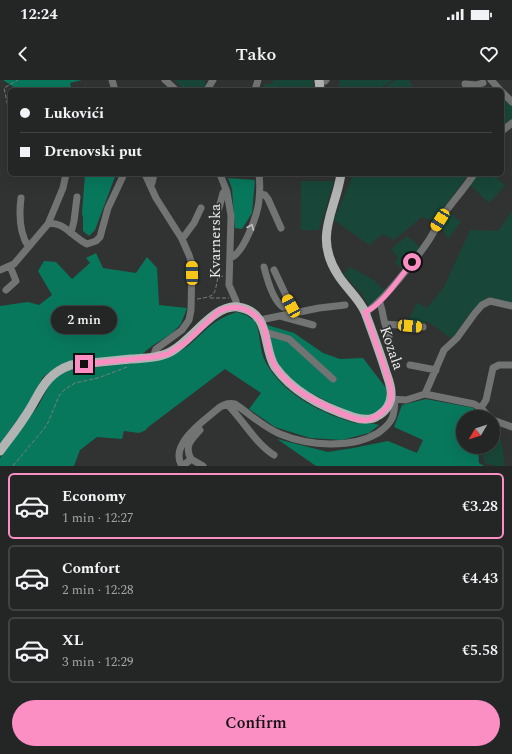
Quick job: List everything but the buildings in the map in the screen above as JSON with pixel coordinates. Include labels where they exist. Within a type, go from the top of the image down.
[{"type":"main road","name":"Kozala","points":[[340,176],[326,228],[326,244],[331,261],[338,274],[360,301],[365,312],[389,381],[393,399]]},
{"type":"main road","points":[[0,451],[25,417],[47,380],[60,369],[71,365],[153,357],[168,354],[182,345],[219,311],[225,308],[237,307],[252,313],[260,320],[265,332],[270,356],[275,367],[290,384],[306,396],[350,417],[365,420],[380,414],[393,399]]},
{"type":"street","points":[[165,80],[174,88]]},
{"type":"street","points":[[492,80],[498,88]]},
{"type":"street","points":[[465,84],[476,85],[485,81]]},
{"type":"street","points":[[504,94],[512,102]]},
{"type":"street","points":[[0,270],[10,266],[48,224],[63,188],[66,176]]},
{"type":"street","points":[[48,224],[52,223],[59,225],[87,244],[96,241],[100,237],[108,208],[123,176]]},
{"type":"street","points":[[146,176],[182,239],[192,264],[191,314],[188,323],[182,330],[158,347],[153,357]]},
{"type":"street","points":[[150,185],[154,176]]},
{"type":"street","name":"Kvarnerska","points":[[221,176],[230,202],[230,258],[228,280],[237,307]]},
{"type":"street","points":[[230,258],[237,254],[247,237],[255,217],[260,194],[259,176]]},
{"type":"street","points":[[365,312],[379,301],[420,252],[429,240],[444,214],[467,186],[473,176]]},
{"type":"street","points":[[219,208],[223,193],[226,189]]},
{"type":"street","points":[[260,194],[265,195],[268,199],[282,228]]},
{"type":"street","points":[[71,233],[77,197]]},
{"type":"street","points":[[21,198],[21,224],[24,240],[28,246]]},
{"type":"street","points":[[182,239],[194,223],[201,208]]},
{"type":"street","points":[[6,290],[16,281],[10,266]]},
{"type":"street","points":[[264,267],[267,282],[280,304],[283,307],[291,306]]},
{"type":"street","points":[[274,270],[291,306],[294,307],[297,313]]},
{"type":"street","points":[[379,301],[389,336]]},
{"type":"street","points":[[425,394],[444,350],[457,338],[467,322],[482,305],[490,301],[512,306]]},
{"type":"street","points":[[260,320],[344,305]]},
{"type":"street","points":[[280,316],[313,325]]},
{"type":"street","points":[[385,324],[423,327]]},
{"type":"street","points":[[265,332],[289,339],[333,380]]},
{"type":"street","points":[[410,365],[436,370]]},
{"type":"street","points":[[191,459],[183,466],[179,460],[179,452],[184,440],[215,411],[227,404],[235,404],[271,430],[282,435],[320,444],[335,445],[366,439],[384,428],[393,416],[393,399],[406,400],[425,394],[467,402],[481,408],[486,400],[493,368],[499,365],[512,365]]},
{"type":"street","points":[[227,404],[240,417],[263,447],[274,455]]},
{"type":"street","points":[[204,466],[191,459],[188,453],[188,446],[212,417],[215,411]]},
{"type":"street","points":[[500,423],[512,427]]},
{"type":"path","points":[[8,107],[4,88],[18,80]]},
{"type":"path","points":[[209,298],[215,292],[218,277],[225,276],[225,271]]},
{"type":"path","points":[[198,299],[234,298]]},
{"type":"path","points":[[14,466],[47,425],[59,396],[65,389],[75,383],[98,378],[126,367],[137,358]]},
{"type":"green space","points":[[3,80],[82,80],[70,83],[71,88],[15,88]]},
{"type":"green space","points":[[174,80],[204,80],[206,85],[204,88],[182,88]]},
{"type":"green space","points":[[274,80],[313,80],[314,88],[265,88],[264,84],[271,84]]},
{"type":"green space","points":[[340,80],[392,80],[381,88],[340,88]]},
{"type":"green space","points":[[395,80],[409,80],[413,88],[384,88]]},
{"type":"green space","points":[[504,97],[512,105],[512,118],[504,125]]},
{"type":"green space","points":[[85,176],[115,176],[95,230],[89,236],[83,231],[82,214]]},
{"type":"green space","points":[[352,176],[468,176],[434,221],[422,217],[394,240],[383,234],[369,245],[334,220]]},
{"type":"green space","points":[[475,176],[496,176],[505,186],[489,203],[470,185]]},
{"type":"green space","points":[[228,178],[255,180],[252,213],[242,229],[235,228],[232,189]]},
{"type":"green space","points":[[301,181],[334,181],[319,230],[301,230]]},
{"type":"green space","points":[[512,211],[512,303],[489,297],[473,309],[452,339],[427,321],[423,326],[407,323],[417,303],[427,308],[444,287],[470,230],[498,231]]},
{"type":"green space","points":[[449,212],[461,222],[448,239],[440,225]]},
{"type":"green space","points":[[407,236],[420,247],[402,269],[395,262],[398,257],[391,249]]},
{"type":"green space","points":[[96,253],[103,268],[136,273],[147,257],[157,268],[159,305],[187,308],[181,324],[171,334],[142,354],[71,361],[60,365],[43,377],[30,402],[0,444],[0,306],[28,302],[39,305],[52,295],[38,271],[44,261],[56,262],[72,279],[90,263],[86,258]]},
{"type":"green space","points":[[350,267],[375,281],[385,291],[369,306],[361,293],[343,274]]},
{"type":"green space","points":[[237,312],[246,315],[255,321],[262,353],[266,363],[282,384],[293,393],[317,408],[342,419],[358,424],[379,425],[369,433],[342,440],[310,438],[275,427],[249,409],[261,393],[225,369],[146,430],[139,433],[124,431],[122,439],[97,437],[80,450],[74,466],[0,466],[0,458],[38,406],[50,384],[57,376],[70,370],[157,361],[173,355],[188,346],[221,318]]},
{"type":"green space","points":[[267,325],[294,333],[323,353],[340,359],[363,358],[386,388],[386,401],[381,408],[366,416],[346,411],[299,387],[282,371],[275,358]]},
{"type":"green space","points":[[426,399],[474,408],[474,410],[456,410],[456,454],[478,454],[479,463],[484,466],[316,466],[277,439],[328,452],[388,441],[417,453],[423,440],[394,427],[402,405]]},
{"type":"green space","points":[[501,438],[505,466],[496,466],[484,463],[483,454],[500,454]]},
{"type":"route","points":[[84,364],[153,357],[168,354],[186,342],[219,311],[225,308],[237,307],[247,310],[260,320],[265,332],[270,356],[275,367],[296,389],[306,396],[350,417],[361,420],[373,418],[384,411],[390,401],[391,394],[386,373],[365,312],[379,301],[412,262]]}]
